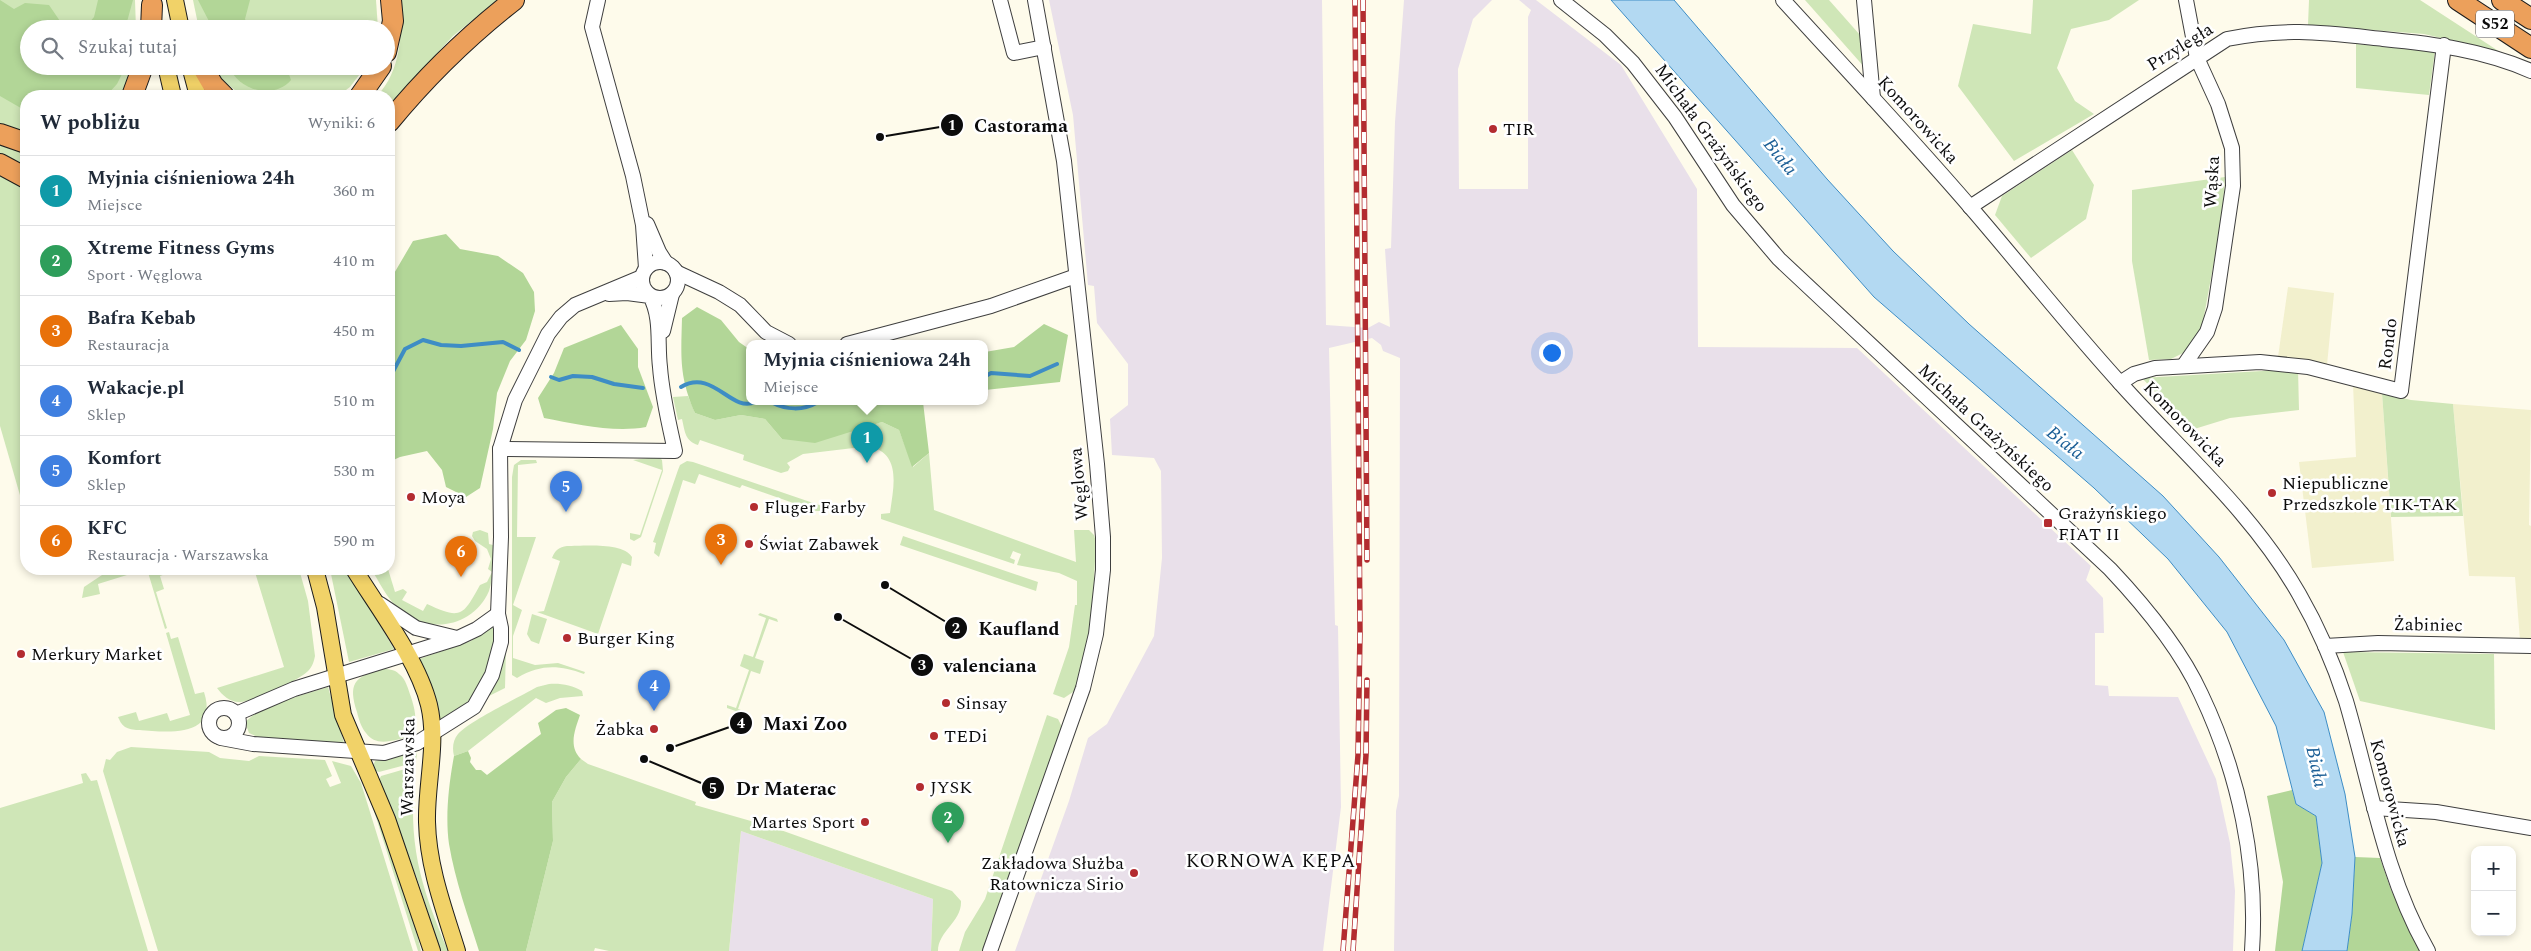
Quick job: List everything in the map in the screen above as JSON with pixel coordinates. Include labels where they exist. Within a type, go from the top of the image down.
[{"type":"highway","points":[[391,0],[392,20]]},
{"type":"highway","points":[[395,115],[412,94],[457,48],[514,0]]},
{"type":"highway","name":"S52","points":[[2458,0],[2531,48]]},
{"type":"highway","name":"S52","points":[[2502,0],[2531,19]]},
{"type":"highway","points":[[151,20],[152,2]]},
{"type":"highway","points":[[134,90],[140,75]]},
{"type":"highway","points":[[207,75],[218,90]]},
{"type":"highway","points":[[364,90],[375,75]]},
{"type":"highway","points":[[0,134],[20,141]]},
{"type":"highway","points":[[0,164],[20,175]]},
{"type":"main road","points":[[175,0],[179,20]]},
{"type":"main road","points":[[152,2],[155,20]]},
{"type":"main road","points":[[168,75],[172,90]]},
{"type":"main road","points":[[192,75],[196,90]]},
{"type":"main road","name":"Warszawska","points":[[316,575],[343,715],[387,819],[432,951]]},
{"type":"main road","name":"Warszawska","points":[[358,575],[406,654],[426,695],[432,735],[427,798],[428,844],[434,879],[457,951]]},
{"type":"street","points":[[598,0],[592,26],[640,204],[658,252],[678,279],[660,344]]},
{"type":"street","points":[[1000,0],[1014,53],[1044,47]]},
{"type":"street","name":"Węglowa","points":[[990,951],[1083,688],[1100,605],[1103,570],[1100,500],[1060,135],[1035,0]]},
{"type":"street","name":"Michała Grażyńskiego","points":[[1561,0],[1605,35],[1633,63],[1675,117],[1733,205],[1779,259],[2110,569],[2152,618],[2201,692],[2231,772],[2243,822],[2251,873],[2252,951]]},
{"type":"street","name":"Komorowicka","points":[[1783,0],[1970,207],[2120,383],[2229,497],[2264,541],[2298,593],[2325,646],[2345,699],[2396,883],[2414,925],[2428,951]]},
{"type":"street","points":[[1864,0],[1873,98]]},
{"type":"street","name":"Wąska","points":[[2184,365],[2207,332],[2215,308],[2233,186],[2232,148],[2218,104],[2197,58],[2186,0]]},
{"type":"street","name":"Przyległa","points":[[1970,207],[2227,39],[2262,32],[2310,31],[2444,45],[2487,55],[2531,71]]},
{"type":"street","name":"Rondo","points":[[2120,383],[2134,374],[2155,368],[2260,362],[2308,367],[2401,391],[2444,45]]},
{"type":"street","points":[[500,449],[675,451],[660,366],[660,344],[654,304],[642,286],[644,272],[640,204]]},
{"type":"street","points":[[221,738],[231,736],[238,729],[239,719],[230,709],[222,708],[212,715],[211,729],[221,738],[253,744],[377,753],[395,750],[432,735],[474,707],[492,675],[501,642],[498,614],[501,537],[500,449],[514,400],[548,334],[575,305],[644,272],[654,263],[671,268],[719,292],[740,306],[766,332],[781,340]]},
{"type":"street","points":[[862,340],[991,306],[1076,276]]},
{"type":"street","points":[[596,295],[627,293],[664,298],[674,292],[694,288],[719,292]]},
{"type":"street","points":[[373,600],[416,628],[458,638]]},
{"type":"street","points":[[236,714],[275,696],[335,675],[458,638],[477,629],[498,614]]},
{"type":"street","name":"Żabiniec","points":[[2325,646],[2378,642],[2531,646]]},
{"type":"street","points":[[2374,808],[2436,812],[2531,828]]},
{"type":"shaded area","points":[[1049,0],[1322,0],[1326,325],[1368,328],[1379,322],[1390,327],[1385,249],[1391,248],[1395,122],[1404,0],[1492,0],[1473,19],[1458,69],[1459,189],[1528,189],[1528,17],[1531,10],[1519,0],[1536,0],[1621,65],[1697,189],[1698,347],[1857,348],[2091,566],[2086,580],[2103,598],[2104,633],[2095,633],[2095,685],[2108,686],[2109,696],[2178,697],[2216,779],[2230,843],[2235,891],[2233,951],[1394,951],[1396,811],[1399,796],[1400,358],[1383,351],[1381,345],[1372,338],[1329,348],[1335,625],[1338,626],[1341,807],[1323,951],[1015,951],[1069,801],[1088,738],[1107,724],[1154,636],[1162,558],[1161,471],[1154,458],[1112,455],[1110,419],[1128,405],[1128,364],[1097,323],[1094,286],[1088,285],[1073,115]]},
{"type":"shaded area","points":[[2288,287],[2334,293],[2327,365],[2278,357]]},
{"type":"shaded area","points":[[2353,384],[2382,393],[2394,561],[2312,568],[2299,462],[2356,457]]},
{"type":"shaded area","points":[[2453,404],[2531,410],[2529,525],[2531,526],[2531,640],[2520,640],[2515,577],[2469,576]]},
{"type":"shaded area","points":[[741,831],[933,899],[931,951],[729,951]]},
{"type":"green space","points":[[0,0],[135,0],[136,20],[20,20],[20,75],[130,75],[125,90],[20,90],[20,133],[0,125]]},
{"type":"green space","points":[[0,0],[14,9],[25,3],[49,5],[59,20],[20,20],[20,75],[122,75],[112,90],[20,90],[20,108],[0,96]]},
{"type":"green space","points":[[98,0],[133,0],[127,20],[92,20]]},
{"type":"green space","points":[[193,0],[376,0],[377,20],[197,20]]},
{"type":"green space","points":[[198,0],[250,0],[246,20],[208,20]]},
{"type":"green space","points":[[399,0],[497,0],[453,36],[395,99],[395,90],[382,90],[391,75],[395,75],[400,38]]},
{"type":"green space","points":[[1805,0],[1829,0],[1860,35],[1862,33],[1866,69]]},
{"type":"green space","points":[[2033,0],[2139,0],[2109,20],[2071,29],[2057,68],[2075,101],[2094,114],[2014,161],[1958,86],[1973,24],[2031,34]]},
{"type":"green space","points":[[2309,0],[2420,0],[2500,52],[2424,34],[2308,25]]},
{"type":"green space","points":[[2356,44],[2435,51],[2429,95],[2356,88]]},
{"type":"green space","points":[[218,75],[359,75],[346,90],[235,90]]},
{"type":"green space","points":[[234,75],[289,75],[291,80],[275,90],[257,90],[240,82]]},
{"type":"green space","points":[[0,142],[20,150],[20,167],[0,157]]},
{"type":"green space","points":[[2072,150],[2094,185],[2086,219],[2031,258],[1995,215],[2002,196]]},
{"type":"green space","points":[[0,169],[20,180],[20,495],[0,426]]},
{"type":"green space","points":[[2225,177],[2222,218],[2202,327],[2187,351],[2171,359],[2149,360],[2132,261],[2132,190]]},
{"type":"green space","points":[[446,234],[460,249],[498,256],[523,273],[534,292],[535,311],[526,340],[510,361],[497,393],[493,429],[480,488],[466,497],[446,487],[442,470],[427,451],[395,459],[395,272],[413,241]]},
{"type":"green space","points":[[697,307],[721,320],[739,342],[746,347],[746,405],[923,405],[929,453],[912,467],[899,430],[882,422],[815,443],[782,439],[765,419],[741,415],[715,420],[695,413],[686,388],[682,366],[682,318]]},
{"type":"green space","points":[[1044,324],[1068,335],[1060,382],[988,390],[988,351],[1014,347]]},
{"type":"green space","points":[[621,325],[638,349],[638,367],[653,407],[646,427],[634,429],[608,428],[544,418],[538,398],[554,373],[564,348]]},
{"type":"green space","points":[[2298,369],[2299,410],[2230,418],[2191,430],[2142,378]]},
{"type":"green space","points":[[2382,393],[2411,400],[2453,404],[2463,516],[2391,517]]},
{"type":"green space","points":[[688,396],[695,413],[715,420],[741,415],[765,419],[782,439],[859,428],[882,422],[899,430],[913,467],[929,453],[934,510],[1076,562],[1074,530],[1089,530],[1094,535],[1096,542],[1092,618],[1076,690],[1064,698],[1053,694],[1069,647],[1075,605],[1077,605],[1077,581],[1059,573],[1017,565],[1021,554],[1013,551],[1010,558],[1015,560],[1014,564],[881,519],[881,514],[890,513],[894,484],[893,474],[888,458],[882,451],[872,447],[872,444],[866,442],[862,447],[803,454],[787,463],[790,467],[788,471],[781,473],[743,460],[744,455],[700,440],[698,445],[690,441],[686,435],[682,419],[678,420],[673,397]]},
{"type":"green space","points":[[649,456],[659,457],[662,460],[663,471],[641,537],[634,541],[630,539],[630,533],[640,535],[662,470],[633,460],[648,458]]},
{"type":"green space","points":[[521,460],[536,460],[537,463],[518,465],[517,537],[536,537],[513,605],[522,610],[513,636],[513,658],[535,665],[558,663],[585,672],[584,674],[550,667],[534,670],[517,678],[512,675],[512,477],[514,465]]},
{"type":"green space","points":[[687,461],[822,506],[820,511],[816,511],[742,485],[740,488],[699,474],[695,484],[683,480],[659,557],[654,553],[656,543],[653,542],[680,465]]},
{"type":"green space","points":[[480,530],[488,533],[489,544],[493,545],[493,568],[489,591],[482,604],[472,613],[460,620],[447,624],[421,622],[408,616],[389,599],[375,575],[390,575],[395,592],[403,589],[407,592],[402,600],[423,611],[427,604],[454,613],[465,609],[480,585],[487,582],[492,572],[488,569],[491,559],[487,549],[475,541],[472,536],[473,532]]},
{"type":"green space","points":[[903,536],[1038,582],[1036,591],[900,545]]},
{"type":"green space","points":[[567,546],[612,547],[627,552],[632,557],[631,566],[622,563],[598,634],[537,612],[544,611],[560,561],[552,558],[553,555],[558,549]]},
{"type":"green space","points":[[102,575],[127,575],[98,584],[100,594],[82,598],[84,587]]},
{"type":"green space","points":[[149,575],[163,575],[160,576],[164,589],[156,592],[167,628],[165,629]]},
{"type":"green space","points":[[256,575],[301,575],[308,601],[315,656],[313,663],[309,670],[296,679],[276,690],[246,701],[232,701],[226,698],[217,688],[284,667]]},
{"type":"green space","points":[[331,575],[351,575],[394,649],[349,662]]},
{"type":"green space","points":[[760,613],[777,619],[778,622],[769,619],[755,658],[764,661],[760,674],[751,671],[738,709],[747,712],[744,714],[727,708],[727,705],[736,708],[749,670],[740,666],[744,654],[753,657],[766,618],[758,615]]},
{"type":"green space","points":[[532,614],[547,619],[539,644],[531,641],[527,634]]},
{"type":"green space","points":[[492,625],[496,625],[495,649],[486,676],[466,704],[449,717],[440,721],[419,659],[471,641]]},
{"type":"green space","points":[[169,632],[171,639],[178,637],[195,694],[204,692],[207,705],[205,715],[201,722],[184,730],[163,732],[125,727],[118,717],[136,712],[139,721],[167,713],[170,721],[190,715],[166,633]]},
{"type":"green space","points":[[506,647],[505,688],[489,696],[488,693]]},
{"type":"green space","points":[[2343,652],[2494,654],[2495,730],[2360,701]]},
{"type":"green space","points":[[381,669],[395,671],[401,676],[407,684],[415,714],[414,727],[411,732],[399,739],[386,742],[374,740],[364,731],[353,695],[354,688],[359,679]]},
{"type":"green space","points":[[549,684],[562,684],[574,687],[582,691],[583,696],[560,698],[546,703],[536,698],[468,751],[454,756],[453,747],[455,739],[464,728],[537,687]]},
{"type":"green space","points":[[328,687],[344,743],[260,738],[249,733],[245,722],[258,711],[276,703]]},
{"type":"green space","points":[[566,708],[580,715],[574,743],[577,754],[581,759],[566,777],[552,802],[553,841],[526,951],[479,951],[458,884],[449,844],[448,800],[454,756],[468,751],[471,758],[470,762],[476,770],[481,770],[487,775],[541,734],[538,723],[556,710]]},
{"type":"green space","points":[[1047,715],[1058,719],[1062,727],[1061,734],[982,951],[959,951],[965,932],[985,899]]},
{"type":"green space","points":[[131,747],[209,752],[220,758],[249,761],[259,756],[325,760],[332,776],[326,779],[330,787],[341,783],[332,761],[351,766],[361,783],[413,951],[158,951],[103,771],[106,759],[110,760],[117,752]]},
{"type":"green space","points":[[413,751],[417,754],[416,760],[413,763],[379,772],[373,766],[375,761]]},
{"type":"green space","points":[[581,759],[588,764],[696,802],[695,805],[775,828],[952,891],[961,901],[958,915],[942,938],[938,951],[931,951],[933,899],[741,831],[729,951],[609,951],[595,948],[594,951],[526,951],[553,841],[552,802],[566,777]]},
{"type":"green space","points":[[412,767],[415,768],[413,819],[418,863],[430,904],[448,951],[440,951],[419,884],[379,780],[381,776]]},
{"type":"green space","points":[[86,773],[91,781],[97,780],[148,951],[0,951],[0,808],[83,783],[81,774]]},
{"type":"green space","points":[[2292,790],[2296,804],[2316,816],[2322,863],[2302,951],[2275,951],[2283,882],[2267,796]]},
{"type":"green space","points":[[369,795],[405,891],[421,951],[418,951]]},
{"type":"green space","points":[[2355,857],[2380,858],[2391,890],[2421,951],[2347,951],[2352,914]]},
{"type":"water","name":"Biała","points":[[1611,0],[1674,0],[1827,179],[1893,251],[1969,324],[2163,496],[2219,557],[2284,640],[2324,712],[2345,794],[2355,857],[2352,914],[2347,951],[2302,951],[2322,863],[2316,816],[2296,804],[2276,726],[2227,632],[2168,559],[2094,488],[1874,297]]},
{"type":"waterway","points":[[395,368],[405,349],[423,340],[441,345],[461,346],[503,342],[519,350]]},
{"type":"waterway","points":[[988,375],[991,373],[1030,376],[1057,364]]},
{"type":"waterway","points":[[551,377],[559,380],[573,376],[592,377],[614,384],[643,388]]},
{"type":"waterway","points":[[681,387],[692,383],[703,383],[712,386],[738,402],[746,404]]},
{"type":"waterway","points":[[778,405],[789,408],[812,405]]},
{"type":"railway","points":[[1343,951],[1358,755],[1360,632],[1355,0]]},
{"type":"railway","points":[[1363,0],[1367,560]]},
{"type":"railway","points":[[1353,951],[1366,755],[1367,680]]},
{"type":"place","name":"TIR","points":[[1493,129]]},
{"type":"place","name":"Castorama","points":[[880,137]]},
{"type":"place","name":"Myjnia ciśnieniowa 24h","points":[[867,463]]},
{"type":"place","name":"Niepubliczne Przedszkole TIK-TAK","points":[[2272,493]]},
{"type":"place","name":"Moya","points":[[411,497]]},
{"type":"place","name":"Fluger Farby","points":[[754,507]]},
{"type":"place","name":"Komfort","points":[[566,512]]},
{"type":"place","name":"Grażyńskiego FIAT II","points":[[2048,523]]},
{"type":"place","name":"Świat Zabawek","points":[[749,544]]},
{"type":"place","name":"Bafra Kebab","points":[[721,565]]},
{"type":"place","name":"KFC","points":[[461,577]]},
{"type":"place","name":"Kaufland","points":[[885,585]]},
{"type":"place","name":"valenciana","points":[[838,617]]},
{"type":"place","name":"Burger King","points":[[567,638]]},
{"type":"place","name":"Merkury Market","points":[[21,654]]},
{"type":"place","name":"Sinsay","points":[[946,703]]},
{"type":"place","name":"Wakacje.pl","points":[[654,711]]},
{"type":"place","name":"Żabka","points":[[654,729]]},
{"type":"place","name":"TEDi","points":[[934,736]]},
{"type":"place","name":"Maxi Zoo","points":[[670,748]]},
{"type":"place","name":"Dr Materac","points":[[644,759]]},
{"type":"place","name":"JYSK","points":[[920,787]]},
{"type":"place","name":"Martes Sport","points":[[865,822]]},
{"type":"place","name":"Xtreme Fitness Gyms","points":[[948,843]]},
{"type":"place","name":"Zakładowa Służba Ratownicza Sirio","points":[[1134,873]]},
{"type":"district","name":"KORNOWA KĘPA","points":[[1271,861]]}]
